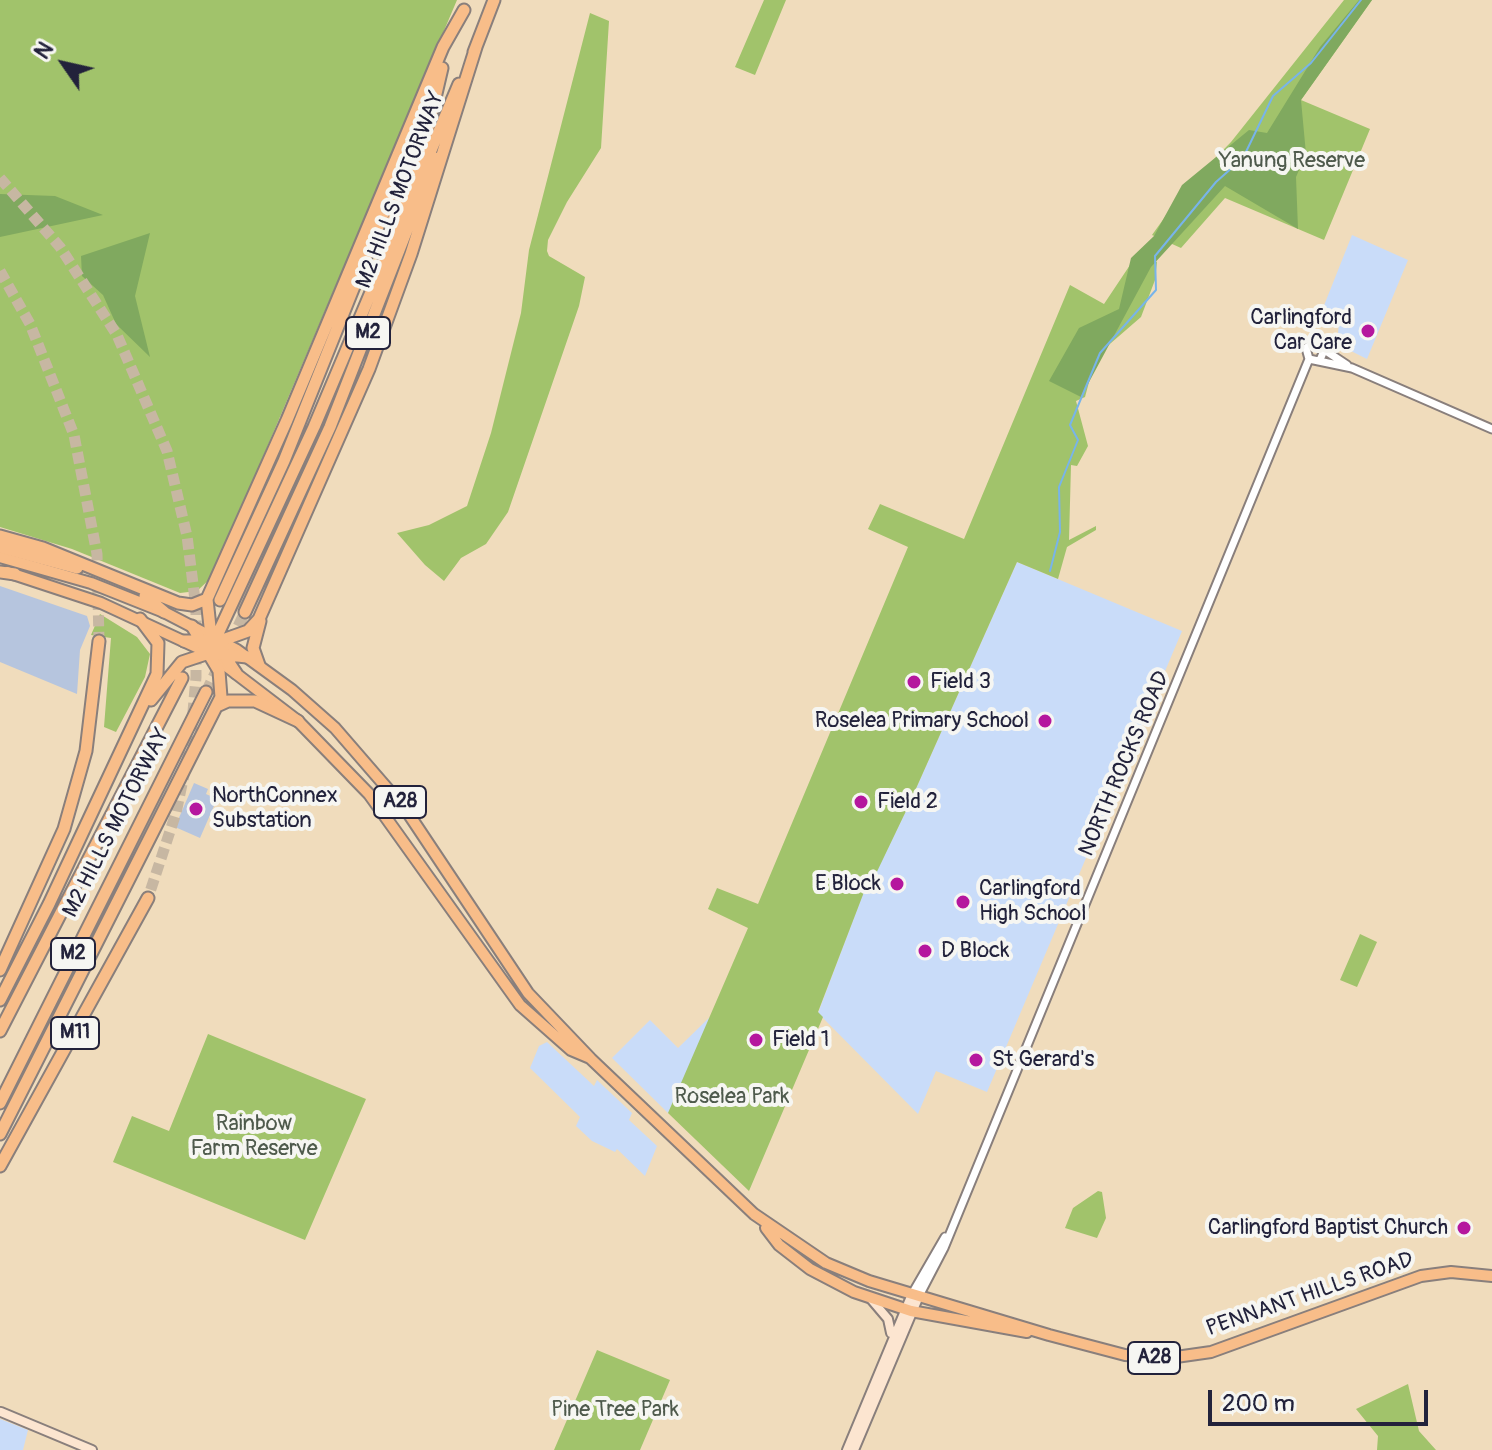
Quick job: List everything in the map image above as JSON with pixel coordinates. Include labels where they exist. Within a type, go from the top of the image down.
[{"type":"highway","name":"M2 HILLS MOTORWAY","points":[[245,612],[350,378],[494,0]]},
{"type":"highway","name":"M2 HILLS MOTORWAY","points":[[220,600],[323,368],[466,5]]},
{"type":"highway","name":"M2","points":[[0,1000],[133,727],[174,668],[209,653],[214,642],[207,599],[287,420],[443,47],[466,5]]},
{"type":"highway","points":[[214,642],[284,495],[436,132],[476,47]]},
{"type":"highway","name":"M2","points":[[263,608],[369,369],[411,254],[476,47]]},
{"type":"highway","points":[[344,355],[428,128],[442,68]]},
{"type":"highway","points":[[0,536],[109,574],[185,605],[207,599]]},
{"type":"highway","points":[[0,547],[70,567],[136,591],[155,601],[164,612]]},
{"type":"highway","points":[[0,557],[91,583],[192,626]]},
{"type":"highway","points":[[70,567],[109,574]]},
{"type":"highway","points":[[0,571],[15,574]]},
{"type":"highway","name":"PENNANT HILLS ROAD","points":[[15,574],[140,619],[209,653],[298,721],[369,794],[496,975],[537,1021],[571,1050],[591,1059]]},
{"type":"highway","points":[[184,641],[214,642],[248,631],[263,608]]},
{"type":"highway","points":[[259,665],[253,648],[263,608]]},
{"type":"highway","points":[[133,727],[159,665],[156,636],[140,619]]},
{"type":"highway","name":"M2","points":[[192,626],[214,642],[236,673]]},
{"type":"highway","points":[[0,970],[64,829],[88,739],[99,641]]},
{"type":"highway","points":[[214,642],[247,657]]},
{"type":"highway","name":"M2","points":[[0,1134],[217,706],[222,679],[209,653]]},
{"type":"highway","name":"PENNANT HILLS ROAD","points":[[247,657],[335,728],[382,779],[415,823],[499,955],[528,993],[591,1059],[754,1214],[779,1245],[810,1269],[871,1299],[907,1310],[1049,1335]]},
{"type":"highway","name":"M2 HILLS MOTORWAY","points":[[0,1031],[182,678]]},
{"type":"highway","name":"M2 HILLS MOTORWAY","points":[[0,1103],[206,692]]},
{"type":"highway","points":[[217,706],[228,701],[255,701],[298,721]]},
{"type":"highway","name":"M11","points":[[0,1166],[148,898]]},
{"type":"highway","points":[[528,993],[538,1013],[537,1021]]},
{"type":"highway","name":"PENNANT HILLS ROAD","points":[[754,1214],[826,1263],[916,1295],[1125,1355],[1187,1357],[1211,1352],[1407,1279],[1451,1272],[1492,1276]]},
{"type":"main road","name":"NORTH ROCKS ROAD","points":[[847,1450],[890,1342],[916,1295]]},
{"type":"main road","points":[[871,1299],[888,1319],[890,1342]]},
{"type":"main road","name":"NORTH ROCKS ROAD","points":[[854,1450],[907,1310]]},
{"type":"main road","points":[[0,1410],[92,1450]]},
{"type":"street","points":[[1352,368],[1326,351],[1321,343],[1312,342],[1305,351],[1309,359],[1352,368],[1492,429]]},
{"type":"street","points":[[1320,360],[1326,351]]},
{"type":"street","name":"NORTH ROCKS ROAD","points":[[916,1295],[952,1225],[1189,658],[1309,359]]},
{"type":"shaded area","points":[[1352,235],[1408,260],[1367,359],[1337,344],[1339,322],[1323,308]]},
{"type":"shaded area","points":[[1017,562],[1182,631],[987,1092],[936,1071],[918,1114],[818,1013],[869,878],[873,879],[906,811]]},
{"type":"shaded area","points":[[0,586],[87,616],[90,626],[80,650],[77,694],[0,662]]},
{"type":"shaded area","points":[[194,783],[208,789],[206,794],[217,799],[200,838],[175,827]]},
{"type":"shaded area","points":[[713,1014],[668,1113],[612,1058],[650,1020],[678,1048]]},
{"type":"shaded area","points":[[547,1042],[594,1086],[597,1080],[632,1113],[629,1120],[657,1146],[645,1176],[617,1149],[615,1152],[592,1141],[576,1126],[580,1117],[530,1068],[539,1046]]},
{"type":"shaded area","points":[[0,1419],[28,1430],[23,1450],[0,1450]]},
{"type":"green space","points":[[0,0],[457,0],[212,577],[197,591],[180,593],[72,549],[0,527]]},
{"type":"green space","points":[[764,0],[786,0],[755,75],[735,67]]},
{"type":"green space","name":"Yanung Reserve","points":[[1344,0],[1372,0],[1301,100],[1370,129],[1324,240],[1225,198],[1181,248],[1152,235],[1185,189],[1231,142]]},
{"type":"green space","points":[[1359,0],[1372,0],[1301,100],[1306,154],[1296,177],[1298,229],[1225,186],[1151,267],[1081,397],[1049,381],[1079,328],[1119,309],[1131,258],[1154,236],[1182,185],[1249,130],[1267,133],[1320,47]]},
{"type":"green space","points":[[590,13],[609,21],[601,148],[567,202],[548,240],[547,251],[549,256],[585,277],[579,306],[508,512],[486,544],[461,558],[444,581],[397,533],[429,525],[467,506],[491,433],[521,313],[529,250]]},
{"type":"green space","points":[[0,194],[55,196],[103,215],[0,237]]},
{"type":"green space","points":[[150,233],[135,296],[150,357],[116,324],[103,295],[82,276],[81,256]]},
{"type":"green space","name":"Roselea Park","points":[[1138,253],[1157,262],[1155,280],[1141,317],[1096,356],[1085,397],[1076,401],[1088,446],[1077,466],[1071,465],[1069,540],[1096,526],[1096,530],[1067,547],[1058,579],[1017,562],[906,811],[873,880],[869,879],[818,1012],[823,1017],[749,1191],[668,1113],[748,928],[708,909],[717,888],[758,904],[908,547],[868,529],[880,504],[964,539],[1070,285],[1104,304]]},
{"type":"green space","points":[[100,614],[137,637],[150,654],[145,677],[116,732],[104,727],[111,638],[91,635]]},
{"type":"green space","points":[[1360,934],[1377,942],[1357,987],[1340,980]]},
{"type":"green space","name":"Rainbow Farm Reserve","points":[[208,1034],[366,1099],[305,1240],[113,1162],[132,1116],[169,1131]]},
{"type":"green space","points":[[1098,1191],[1102,1192],[1106,1218],[1097,1238],[1065,1228],[1073,1208]]},
{"type":"green space","name":"Pine Tree Park","points":[[597,1350],[670,1380],[640,1450],[554,1450]]},
{"type":"green space","points":[[1408,1384],[1419,1431],[1436,1450],[1377,1450],[1378,1436],[1356,1409]]},
{"type":"waterway","points":[[1050,571],[1060,532],[1059,487],[1078,440],[1070,425],[1100,353],[1156,290],[1155,256],[1216,182],[1243,158],[1273,96],[1311,63],[1361,0]]},
{"type":"tunnel","points":[[0,178],[60,247],[117,335],[167,451],[187,536],[196,608],[196,677],[190,746],[176,813],[148,898]]},
{"type":"tunnel","points":[[0,271],[30,324],[74,435],[97,554],[99,641]]},
{"type":"tunnel","points":[[231,641],[245,612]]},
{"type":"tunnel","points":[[206,692],[220,663]]},
{"type":"place","name":"Carlingford Car Care","points":[[1368,331]]},
{"type":"place","name":"Field 3","points":[[914,682]]},
{"type":"place","name":"Roselea Primary School","points":[[1045,721]]},
{"type":"place","name":"Field 2","points":[[861,802]]},
{"type":"place","name":"NorthConnex Substation","points":[[196,809]]},
{"type":"place","name":"E Block","points":[[897,884]]},
{"type":"place","name":"Carlingford High School","points":[[963,902]]},
{"type":"place","name":"D Block","points":[[925,951]]},
{"type":"place","name":"Field 1","points":[[756,1040]]},
{"type":"place","name":"St Gerard's","points":[[976,1060]]},
{"type":"place","name":"Carlingford Baptist Church","points":[[1464,1228]]}]
